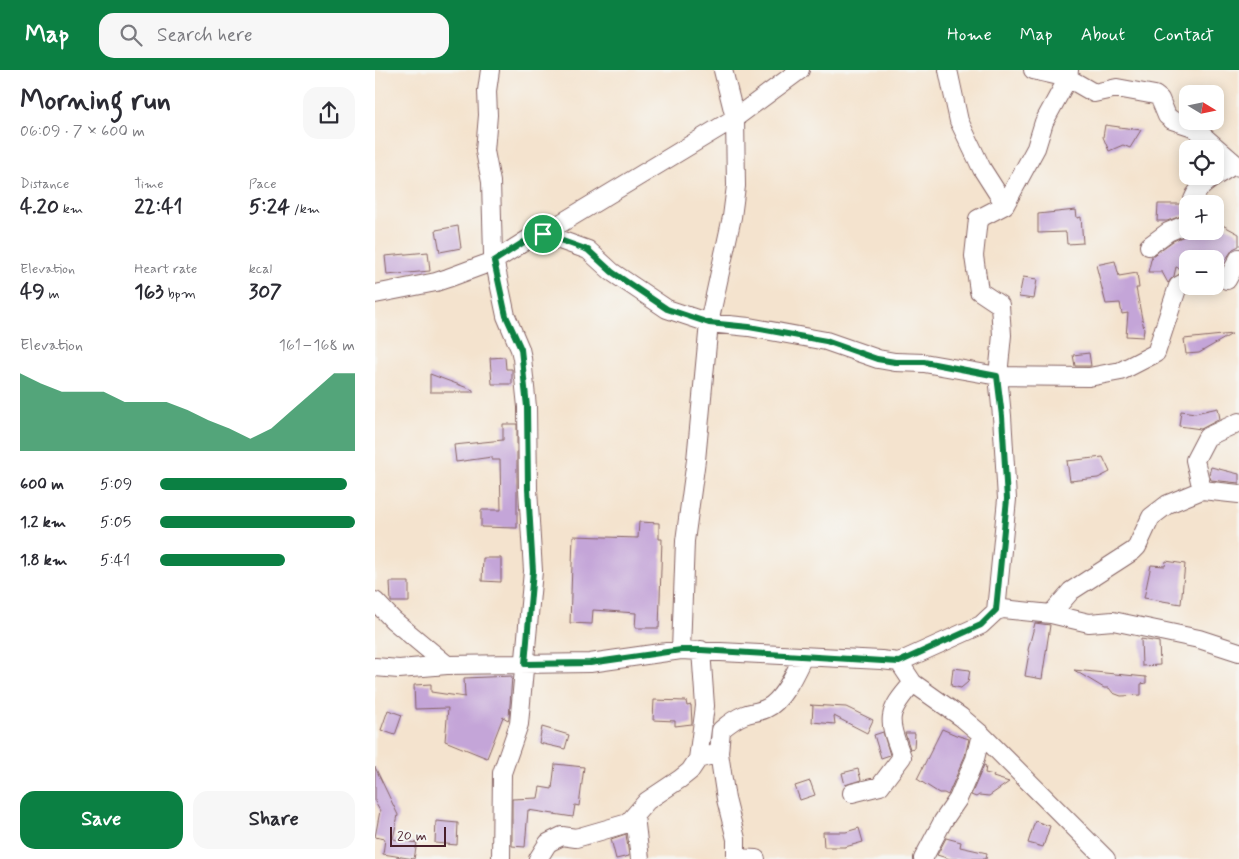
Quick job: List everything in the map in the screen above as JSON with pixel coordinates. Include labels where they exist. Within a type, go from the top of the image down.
[{"type":"street","points":[[490,70],[487,91],[488,115],[485,151],[491,182],[494,261],[506,316],[521,349],[527,407],[528,489],[533,571],[519,724],[502,774],[501,859]]},
{"type":"street","points":[[681,650],[685,541],[696,460],[709,323],[736,186],[735,118],[723,70]]},
{"type":"street","points":[[375,294],[436,282],[494,261],[535,235],[543,234],[735,118],[799,70]]},
{"type":"street","points":[[948,70],[959,122],[981,169],[1005,205]]},
{"type":"street","points":[[1033,70],[1069,74],[1094,93],[1117,88],[1155,96],[1160,99],[1167,116],[1172,120],[1193,127],[1237,166],[1206,183],[1196,195]]},
{"type":"street","points":[[996,610],[1007,499],[1002,416],[997,376],[1002,335],[1000,304],[979,291],[974,256],[978,219],[1005,205],[1036,148],[1044,122],[1069,74]]},
{"type":"street","points":[[1149,246],[1168,232],[1179,227]]},
{"type":"street","points":[[543,234],[588,250],[612,272],[667,309],[709,323],[749,327],[826,341],[877,359],[895,362],[924,362],[997,376],[1089,377],[1121,371],[1156,353],[1179,285]]},
{"type":"street","points":[[1227,282],[1239,258]]},
{"type":"street","points":[[1202,490],[1195,460],[1207,437],[1239,422]]},
{"type":"street","points":[[1051,614],[1071,591],[1133,551],[1137,547],[1151,517],[1168,504],[1202,490],[1239,494]]},
{"type":"street","points":[[375,601],[393,620],[447,665]]},
{"type":"street","points":[[375,667],[399,669],[447,665],[590,663],[681,650],[899,662],[981,625],[996,610],[1003,609],[1051,614],[1089,623],[1113,621],[1199,639],[1239,652]]},
{"type":"street","points":[[539,859],[548,843],[562,836],[575,838],[628,823],[647,801],[690,771],[699,759],[705,706],[701,650]]},
{"type":"street","points":[[756,859],[736,858],[736,839],[726,799],[719,753],[721,730],[738,718],[767,708],[775,703],[792,679],[803,656]]},
{"type":"street","points":[[899,662],[913,683],[961,717],[981,734],[1106,859]]},
{"type":"street","points":[[853,793],[880,786],[902,758],[891,726],[892,715],[897,700],[913,683]]},
{"type":"street","points":[[923,859],[943,821],[958,799],[975,759],[981,734]]},
{"type":"street","points":[[699,759],[719,753]]},
{"type":"street","points":[[635,816],[639,859]]},
{"type":"building","points":[[1105,125],[1141,130],[1130,148],[1123,145],[1109,151],[1103,137]]},
{"type":"building","points":[[1158,204],[1179,204],[1179,217],[1167,221],[1157,221]]},
{"type":"building","points":[[1076,210],[1077,218],[1081,217],[1083,243],[1067,244],[1066,232],[1038,233],[1038,214]]},
{"type":"building","points":[[458,226],[461,248],[440,252],[436,230]]},
{"type":"building","points":[[1224,226],[1239,234],[1239,246],[1233,249],[1226,259],[1224,259],[1224,250],[1179,250],[1179,268],[1176,267],[1174,276],[1168,283],[1162,272],[1148,272],[1152,256],[1179,238],[1179,240],[1224,240]]},
{"type":"building","points":[[428,252],[430,271],[387,275],[385,256]]},
{"type":"building","points":[[1115,261],[1119,276],[1137,273],[1139,288],[1136,288],[1144,329],[1143,337],[1126,336],[1128,313],[1122,314],[1120,303],[1106,304],[1096,265]]},
{"type":"building","points":[[1023,277],[1037,279],[1034,299],[1019,297]]},
{"type":"building","points":[[1232,334],[1199,353],[1186,354],[1184,339]]},
{"type":"building","points":[[1089,353],[1091,366],[1075,366],[1073,355]]},
{"type":"building","points":[[505,357],[506,369],[512,369],[512,384],[492,384],[490,358]]},
{"type":"building","points":[[430,374],[473,390],[473,392],[430,392]]},
{"type":"building","points":[[1218,408],[1220,419],[1201,429],[1179,426],[1181,411],[1195,413]]},
{"type":"building","points":[[503,424],[517,424],[517,528],[481,527],[481,510],[501,510],[500,460],[492,460],[492,457],[456,462],[454,445],[503,440]]},
{"type":"building","points":[[1103,457],[1110,472],[1098,478],[1070,481],[1067,461]]},
{"type":"building","points":[[1211,467],[1239,474],[1239,483],[1211,480],[1209,474]]},
{"type":"building","points":[[639,522],[659,523],[659,539],[662,539],[659,628],[635,628],[636,613],[593,610],[592,624],[570,623],[573,536],[638,538]]},
{"type":"building","points":[[483,558],[501,558],[501,582],[482,581]]},
{"type":"building","points":[[1166,561],[1185,564],[1181,604],[1144,598],[1151,565],[1165,566]]},
{"type":"building","points":[[390,582],[409,582],[409,602],[391,602]]},
{"type":"building","points":[[1035,623],[1050,625],[1042,679],[1025,676],[1028,650]]},
{"type":"building","points":[[1141,639],[1159,642],[1160,665],[1142,666]]},
{"type":"building","points":[[953,668],[970,670],[968,682],[961,688],[951,686]]},
{"type":"building","points":[[1074,670],[1146,677],[1146,683],[1141,684],[1141,695],[1121,696]]},
{"type":"building","points":[[512,676],[509,718],[508,720],[503,717],[487,758],[445,741],[448,708],[415,709],[414,685],[431,684],[431,692],[465,697],[464,678]]},
{"type":"building","points":[[654,700],[686,701],[687,706],[691,705],[692,724],[675,726],[675,721],[653,720]]},
{"type":"building","points":[[810,705],[846,707],[873,720],[867,733],[834,716],[835,724],[812,722],[813,706]]},
{"type":"building","points":[[388,710],[402,715],[395,735],[381,730]]},
{"type":"building","points":[[542,727],[569,735],[565,749],[539,743]]},
{"type":"building","points":[[942,729],[969,739],[965,756],[948,795],[939,793],[917,779]]},
{"type":"building","points":[[883,732],[890,755],[881,758],[874,735]]},
{"type":"building","points":[[905,733],[915,733],[914,748],[910,749]]},
{"type":"building","points":[[555,764],[584,767],[579,806],[575,805],[573,817],[528,810],[525,847],[512,846],[512,799],[538,798],[540,787],[552,789]]},
{"type":"building","points":[[984,765],[986,766],[985,773],[1009,782],[989,796],[979,795],[976,797],[971,795]]},
{"type":"building","points":[[375,767],[398,815],[393,839],[417,843],[414,859],[383,854],[385,839],[375,837],[380,811],[375,802]]},
{"type":"building","points":[[858,769],[861,780],[845,785],[842,773]]},
{"type":"building","points":[[810,781],[815,795],[800,800],[795,786]]},
{"type":"building","points":[[436,821],[458,823],[457,845],[435,843]]},
{"type":"building","points":[[1035,821],[1050,826],[1043,847],[1028,843]]},
{"type":"building","points":[[859,828],[863,842],[845,847],[824,847],[823,832],[846,832]]},
{"type":"building","points":[[626,834],[629,856],[616,859],[611,839]]},
{"type":"building","points":[[946,838],[961,842],[960,847],[987,853],[986,859],[950,859],[937,855]]},
{"type":"route","points":[[543,234],[588,250],[612,272],[667,309],[709,323],[749,327],[826,341],[877,359],[895,362],[924,362],[997,376],[1002,416],[1007,499],[996,610],[981,625],[899,662],[681,650],[590,663],[525,664],[533,581],[528,489],[527,407],[521,349],[506,316],[494,261],[535,235],[543,234]]}]
